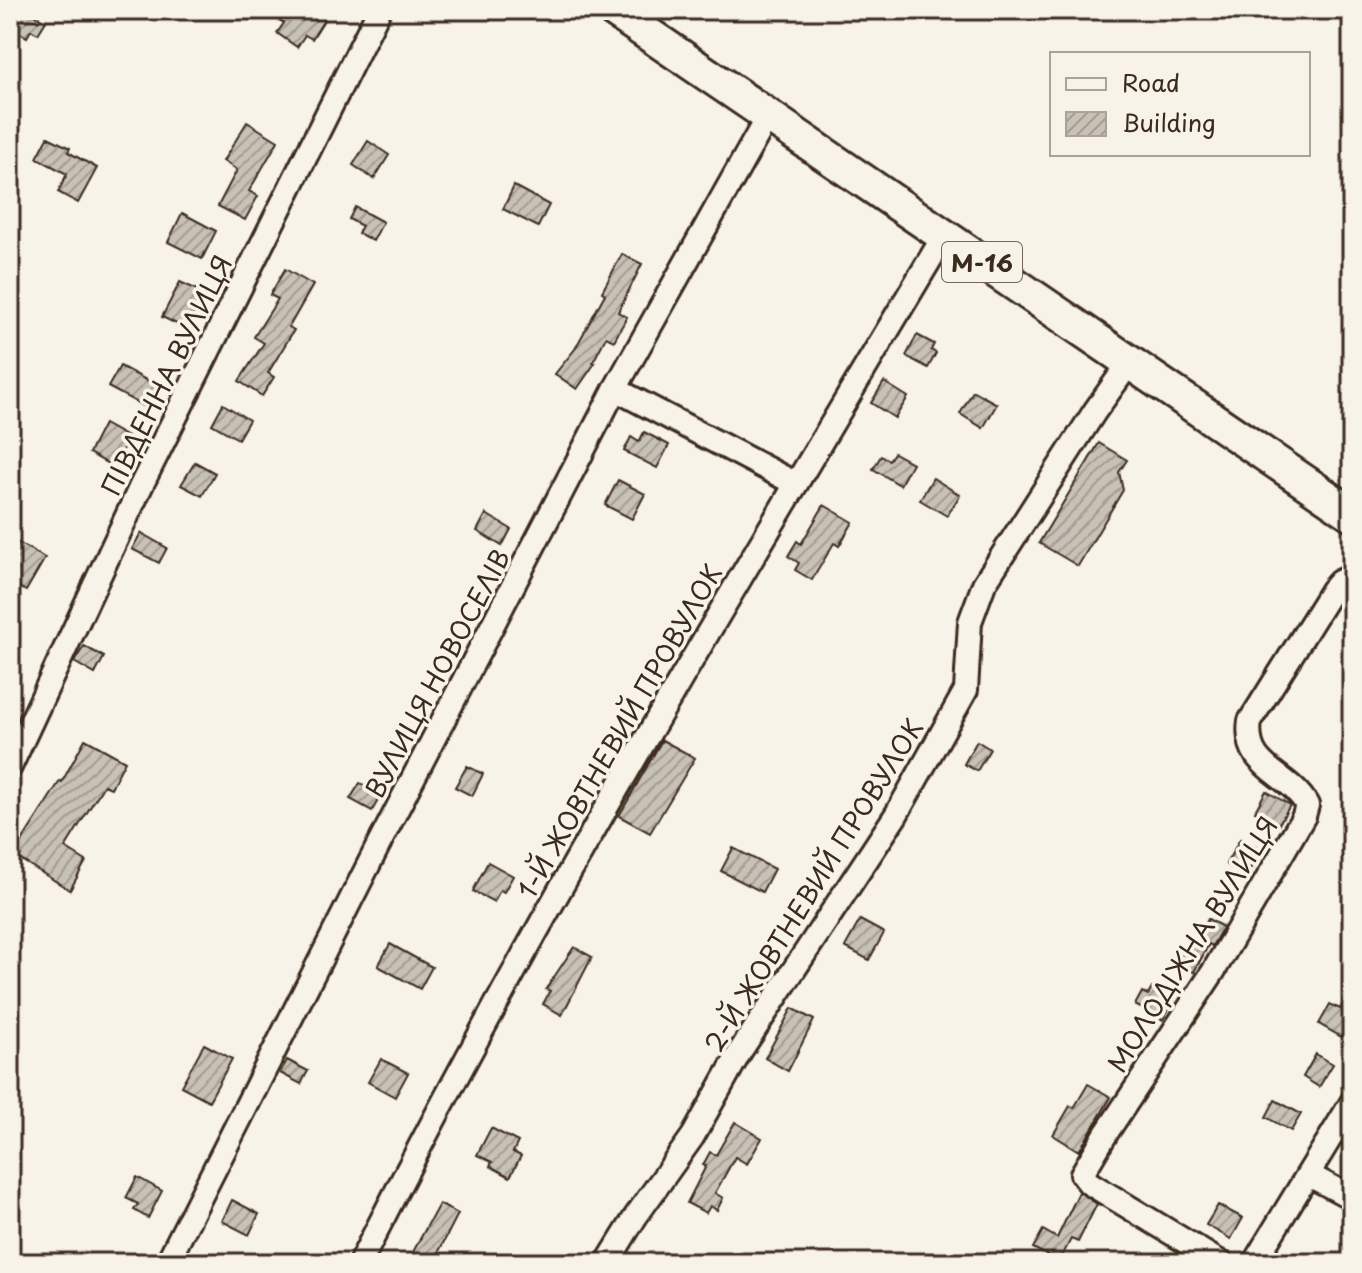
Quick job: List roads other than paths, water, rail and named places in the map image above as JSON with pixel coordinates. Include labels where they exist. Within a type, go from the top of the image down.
[{"type":"highway","name":"М-16","points":[[613,10],[1352,514]]},
{"type":"street","name":"ПІВДЕННА ВУЛИЦЯ","points":[[10,767],[141,486],[379,10]]},
{"type":"street","name":"ВУЛИЦЯ НОВОСЕЛІВ","points":[[167,1263],[379,844],[615,389],[768,116]]},
{"type":"street","name":"1-Й ЖОВТНЕВИЙ ПРОВУЛОК","points":[[360,1263],[545,913],[944,236]]},
{"type":"street","name":"2-Й ЖОВТНЕВИЙ ПРОВУЛОК","points":[[607,1263],[693,1136],[741,1050],[896,815],[966,690],[970,622],[984,584],[1130,362]]},
{"type":"street","points":[[615,389],[796,484]]},
{"type":"street","name":"МОЛОДІЖНА ВУЛИЦЯ","points":[[1221,1263],[1089,1183],[1082,1174],[1213,972],[1304,816],[1307,805],[1301,794],[1257,758],[1248,735],[1250,721],[1332,590],[1339,582],[1352,576]]},
{"type":"street","points":[[1254,1263],[1352,1102]]},
{"type":"street","points":[[1309,1175],[1352,1198]]}]
